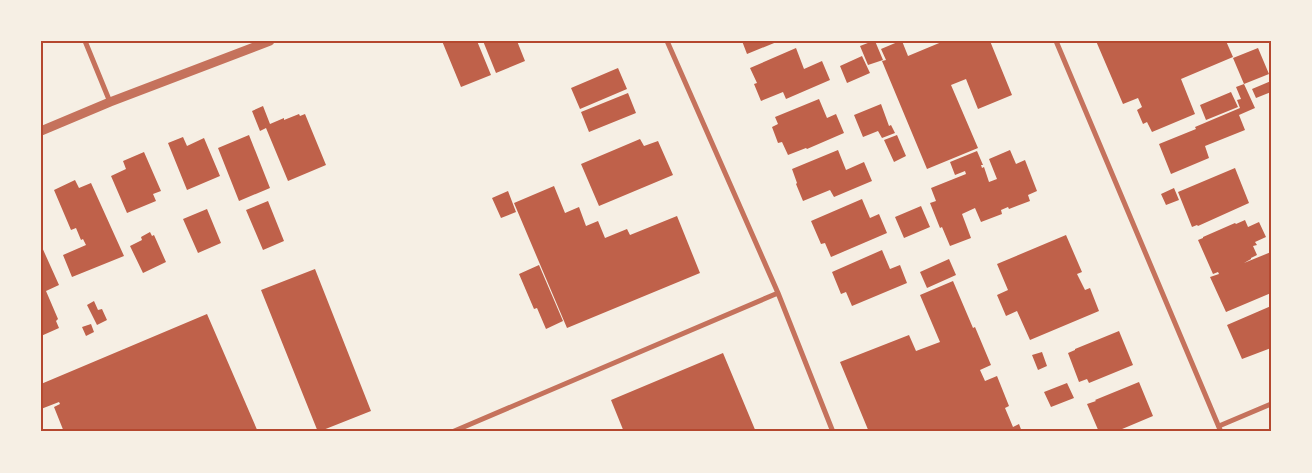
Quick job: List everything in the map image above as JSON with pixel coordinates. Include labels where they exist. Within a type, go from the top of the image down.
[{"type":"street","points":[[85,41],[110,102]]},
{"type":"street","points":[[41,131],[110,102],[270,41]]},
{"type":"street","points":[[667,41],[778,293],[833,432]]},
{"type":"street","points":[[1056,41],[1220,429],[1271,404]]},
{"type":"street","points":[[452,432],[778,293]]},
{"type":"building","points":[[442,41],[477,41],[491,75],[461,87]]},
{"type":"building","points":[[483,41],[517,41],[525,61],[496,73]]},
{"type":"building","points":[[742,41],[779,41],[747,54]]},
{"type":"building","points":[[875,41],[883,60],[868,65],[860,46]]},
{"type":"building","points":[[902,41],[908,56],[944,41],[990,41],[1012,95],[978,109],[966,79],[951,85],[978,148],[927,169],[882,61],[886,60],[881,49]]},
{"type":"building","points":[[1096,41],[1226,41],[1233,57],[1181,79],[1195,114],[1152,132],[1147,122],[1143,124],[1137,110],[1142,107],[1138,98],[1123,104]]},
{"type":"building","points":[[796,48],[804,69],[822,61],[830,80],[786,99],[783,92],[761,101],[754,84],[757,83],[750,68]]},
{"type":"building","points":[[1258,48],[1269,74],[1244,84],[1233,58]]},
{"type":"building","points":[[862,56],[870,73],[847,83],[840,66]]},
{"type":"building","points":[[618,68],[627,89],[580,109],[571,88]]},
{"type":"building","points":[[1271,81],[1271,92],[1256,98],[1252,89]]},
{"type":"building","points":[[1244,84],[1255,108],[1239,115],[1245,130],[1205,146],[1209,158],[1171,174],[1159,144],[1240,108],[1237,100],[1241,99],[1236,87]]},
{"type":"building","points":[[1231,92],[1238,107],[1206,120],[1200,105]]},
{"type":"building","points":[[628,93],[636,113],[589,132],[581,112]]},
{"type":"building","points":[[819,99],[827,118],[836,114],[844,133],[788,155],[782,142],[778,143],[772,127],[778,124],[775,117]]},
{"type":"building","points":[[881,104],[889,126],[891,125],[895,133],[882,138],[878,131],[863,137],[854,115]]},
{"type":"building","points":[[263,106],[270,124],[284,118],[284,120],[299,114],[300,116],[305,114],[326,165],[288,181],[266,128],[260,131],[252,111]]},
{"type":"building","points":[[249,135],[270,188],[239,201],[218,148]]},
{"type":"building","points":[[897,135],[906,156],[894,162],[884,140]]},
{"type":"building","points":[[183,137],[187,146],[204,138],[220,176],[187,190],[168,143]]},
{"type":"building","points":[[640,139],[644,146],[658,141],[673,175],[599,206],[581,164]]},
{"type":"building","points":[[838,150],[846,170],[864,162],[872,181],[834,197],[830,190],[803,201],[792,169]]},
{"type":"building","points":[[1010,150],[1016,164],[1025,160],[1037,191],[1028,195],[1030,201],[1001,210],[1002,214],[981,222],[975,208],[962,214],[971,238],[950,246],[930,203],[936,201],[931,188],[966,174],[965,171],[955,175],[950,162],[977,151],[989,182],[997,179],[989,159]]},
{"type":"building","points":[[144,152],[161,191],[153,194],[156,201],[127,213],[111,176],[126,169],[123,161]]},
{"type":"building","points":[[1235,168],[1249,203],[1192,227],[1178,192]]},
{"type":"building","points":[[75,180],[79,188],[91,183],[124,256],[72,277],[63,255],[86,245],[83,239],[81,240],[76,228],[71,230],[54,190]]},
{"type":"building","points":[[554,186],[565,213],[579,207],[586,226],[598,221],[605,238],[627,229],[630,235],[677,216],[700,273],[567,328],[514,203]]},
{"type":"building","points":[[1174,188],[1179,200],[1166,205],[1161,194]]},
{"type":"building","points":[[508,191],[516,212],[501,218],[492,198]]},
{"type":"building","points":[[862,199],[870,218],[879,214],[887,233],[831,257],[825,243],[821,244],[811,221]]},
{"type":"building","points":[[268,201],[284,241],[263,250],[246,210]]},
{"type":"building","points":[[921,206],[930,227],[904,238],[895,217]]},
{"type":"building","points":[[207,209],[221,243],[198,253],[183,219]]},
{"type":"building","points":[[1245,220],[1248,227],[1259,222],[1266,237],[1255,242],[1257,245],[1253,246],[1257,255],[1244,263],[1271,252],[1271,293],[1226,312],[1210,277],[1219,274],[1218,272],[1213,274],[1198,240]]},
{"type":"building","points":[[150,232],[152,236],[154,235],[166,262],[143,273],[130,246],[142,240],[141,237]]},
{"type":"building","points":[[1066,235],[1082,272],[1077,274],[1085,290],[1090,288],[1099,311],[1030,340],[1017,311],[1006,316],[997,295],[1008,290],[997,264]]},
{"type":"building","points":[[41,245],[59,285],[46,291],[58,319],[56,321],[59,328],[41,336]]},
{"type":"building","points":[[882,250],[890,269],[900,265],[907,283],[852,306],[846,292],[841,294],[832,272]]},
{"type":"building","points":[[949,259],[956,275],[927,288],[920,272]]},
{"type":"building","points":[[539,265],[563,321],[546,329],[537,308],[534,309],[519,274]]},
{"type":"building","points":[[315,269],[371,411],[318,432],[261,290]]},
{"type":"building","points":[[953,281],[991,365],[980,370],[985,381],[997,376],[1009,406],[1005,408],[1013,427],[1019,424],[1022,432],[869,432],[840,362],[909,335],[916,351],[940,342],[920,295]]},
{"type":"building","points":[[94,301],[98,310],[102,309],[107,320],[97,325],[87,305]]},
{"type":"building","points":[[1271,306],[1271,348],[1242,359],[1227,325]]},
{"type":"building","points":[[207,314],[258,432],[64,432],[54,407],[60,404],[59,402],[41,409],[41,384]]},
{"type":"building","points":[[91,324],[94,332],[86,336],[82,327]]},
{"type":"building","points":[[1119,331],[1133,365],[1089,383],[1087,379],[1079,382],[1068,353]]},
{"type":"building","points":[[1042,352],[1047,366],[1038,370],[1032,355]]},
{"type":"building","points":[[723,353],[756,432],[624,432],[611,400]]},
{"type":"building","points":[[1139,382],[1153,416],[1115,432],[1109,432],[1108,430],[1099,432],[1087,404]]},
{"type":"building","points":[[1067,383],[1074,398],[1051,407],[1044,392]]}]
